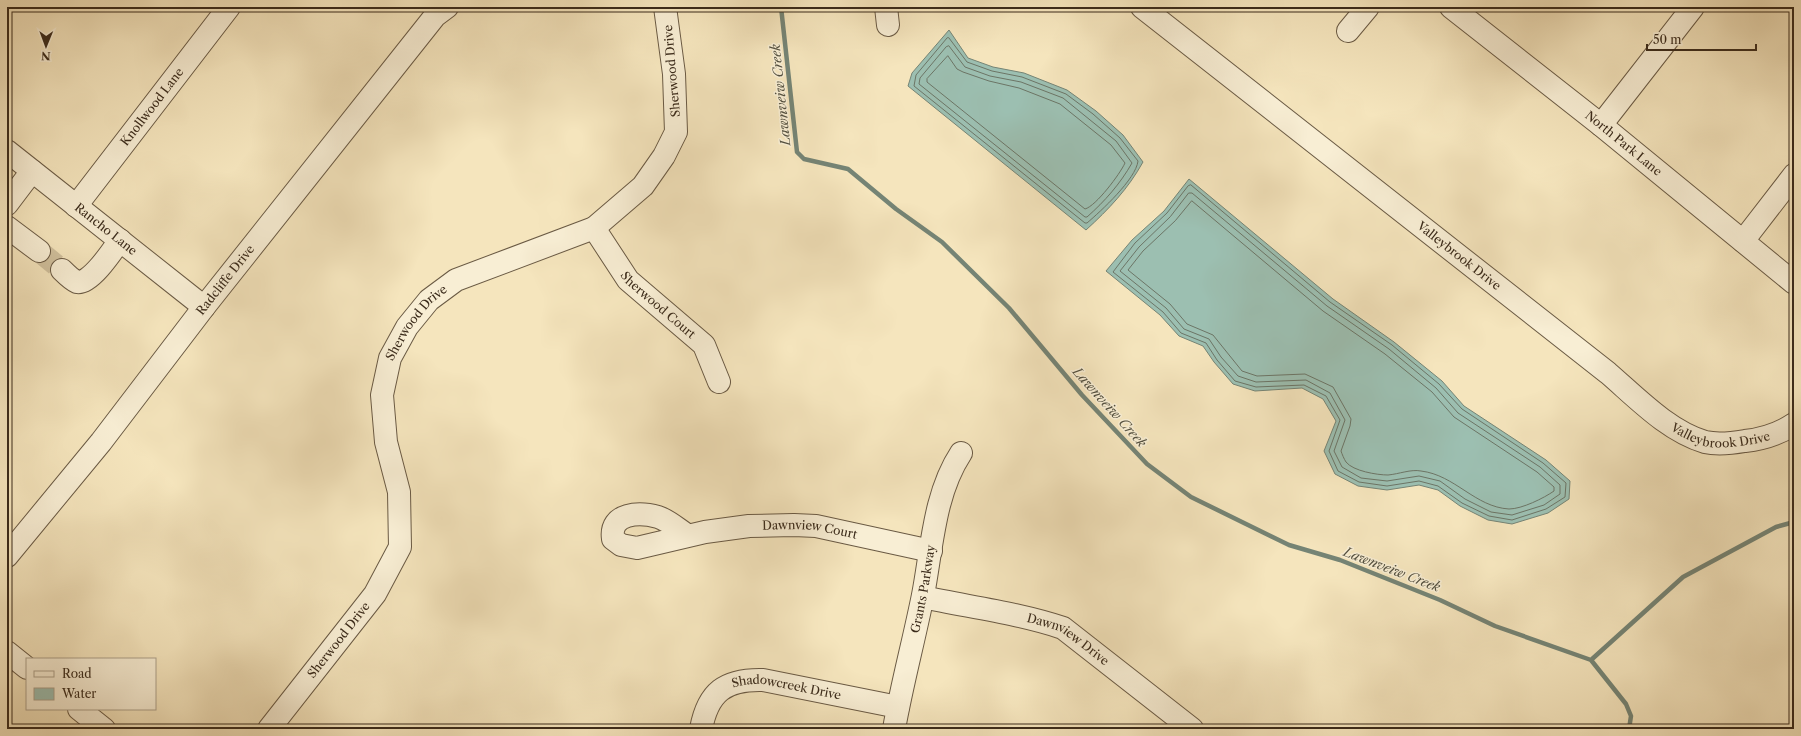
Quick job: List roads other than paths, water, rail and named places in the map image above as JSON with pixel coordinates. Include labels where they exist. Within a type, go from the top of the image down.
[{"type":"street","name":"Knollwood Lane","points":[[76,206],[229,7]]},
{"type":"street","name":"Radcliffe Drive","points":[[7,556],[101,442],[204,307],[436,16],[447,7]]},
{"type":"street","name":"Sherwood Drive","points":[[278,726],[375,594],[400,547],[399,492],[386,442],[382,395],[390,358],[407,327],[429,300],[456,280],[594,228],[642,186],[664,156],[676,132],[674,74],[665,7]]},
{"type":"street","name":"Valleybrook Drive","points":[[1142,7],[1608,373],[1664,420],[1684,434],[1707,442],[1729,443],[1756,440],[1782,432],[1794,424]]},
{"type":"street","points":[[1348,31],[1368,7]]},
{"type":"street","name":"North Park Lane","points":[[1451,7],[1601,125],[1794,283]]},
{"type":"street","points":[[1601,125],[1693,7]]},
{"type":"street","name":"Rancho Lane","points":[[7,151],[204,307]]},
{"type":"street","points":[[7,204],[32,171]]},
{"type":"street","points":[[1743,241],[1794,175]]},
{"type":"street","points":[[7,227],[39,251]]},
{"type":"street","name":"Sherwood Court","points":[[594,228],[628,280],[704,345],[719,382]]},
{"type":"street","points":[[69,276],[82,282],[98,270],[120,240]]},
{"type":"street","name":"Grants Parkway","points":[[894,729],[922,597],[937,517],[946,480],[961,453]]},
{"type":"street","name":"Dawnview Court","points":[[687,536],[749,526],[808,526],[931,551]]},
{"type":"street","name":"Dawnview Drive","points":[[922,597],[1045,622],[1063,628],[1192,729]]},
{"type":"street","points":[[7,652],[26,667]]},
{"type":"street","name":"Shadowcreek Drive","points":[[701,729],[707,706],[713,695],[722,688],[747,680],[763,680],[898,707]]},
{"type":"street","points":[[80,710],[104,729]]},
{"type":"water","points":[[949,30],[968,58],[993,67],[1024,73],[1067,90],[1096,111],[1123,135],[1143,162],[1118,198],[1086,230],[908,86],[912,73]]},
{"type":"water","points":[[1189,179],[1333,299],[1394,342],[1442,381],[1464,406],[1546,460],[1570,481],[1569,499],[1548,513],[1512,524],[1488,520],[1460,506],[1438,490],[1419,485],[1387,490],[1358,486],[1335,474],[1324,451],[1336,421],[1323,399],[1302,388],[1255,391],[1233,384],[1214,362],[1203,346],[1179,336],[1160,315],[1106,271],[1132,240],[1164,211]]},
{"type":"waterway","name":"Lawnveiw Creek","points":[[781,7],[797,152],[804,159],[848,169],[896,209],[942,242],[1009,308],[1082,395],[1147,464],[1191,497],[1289,545],[1340,560],[1440,600],[1495,626],[1591,660]]},
{"type":"waterway","points":[[1591,660],[1683,577],[1776,527],[1794,522]]},
{"type":"waterway","points":[[1591,660],[1626,704],[1631,716],[1629,729]]},
{"type":"tunnel","points":[[39,251],[62,270]]}]
